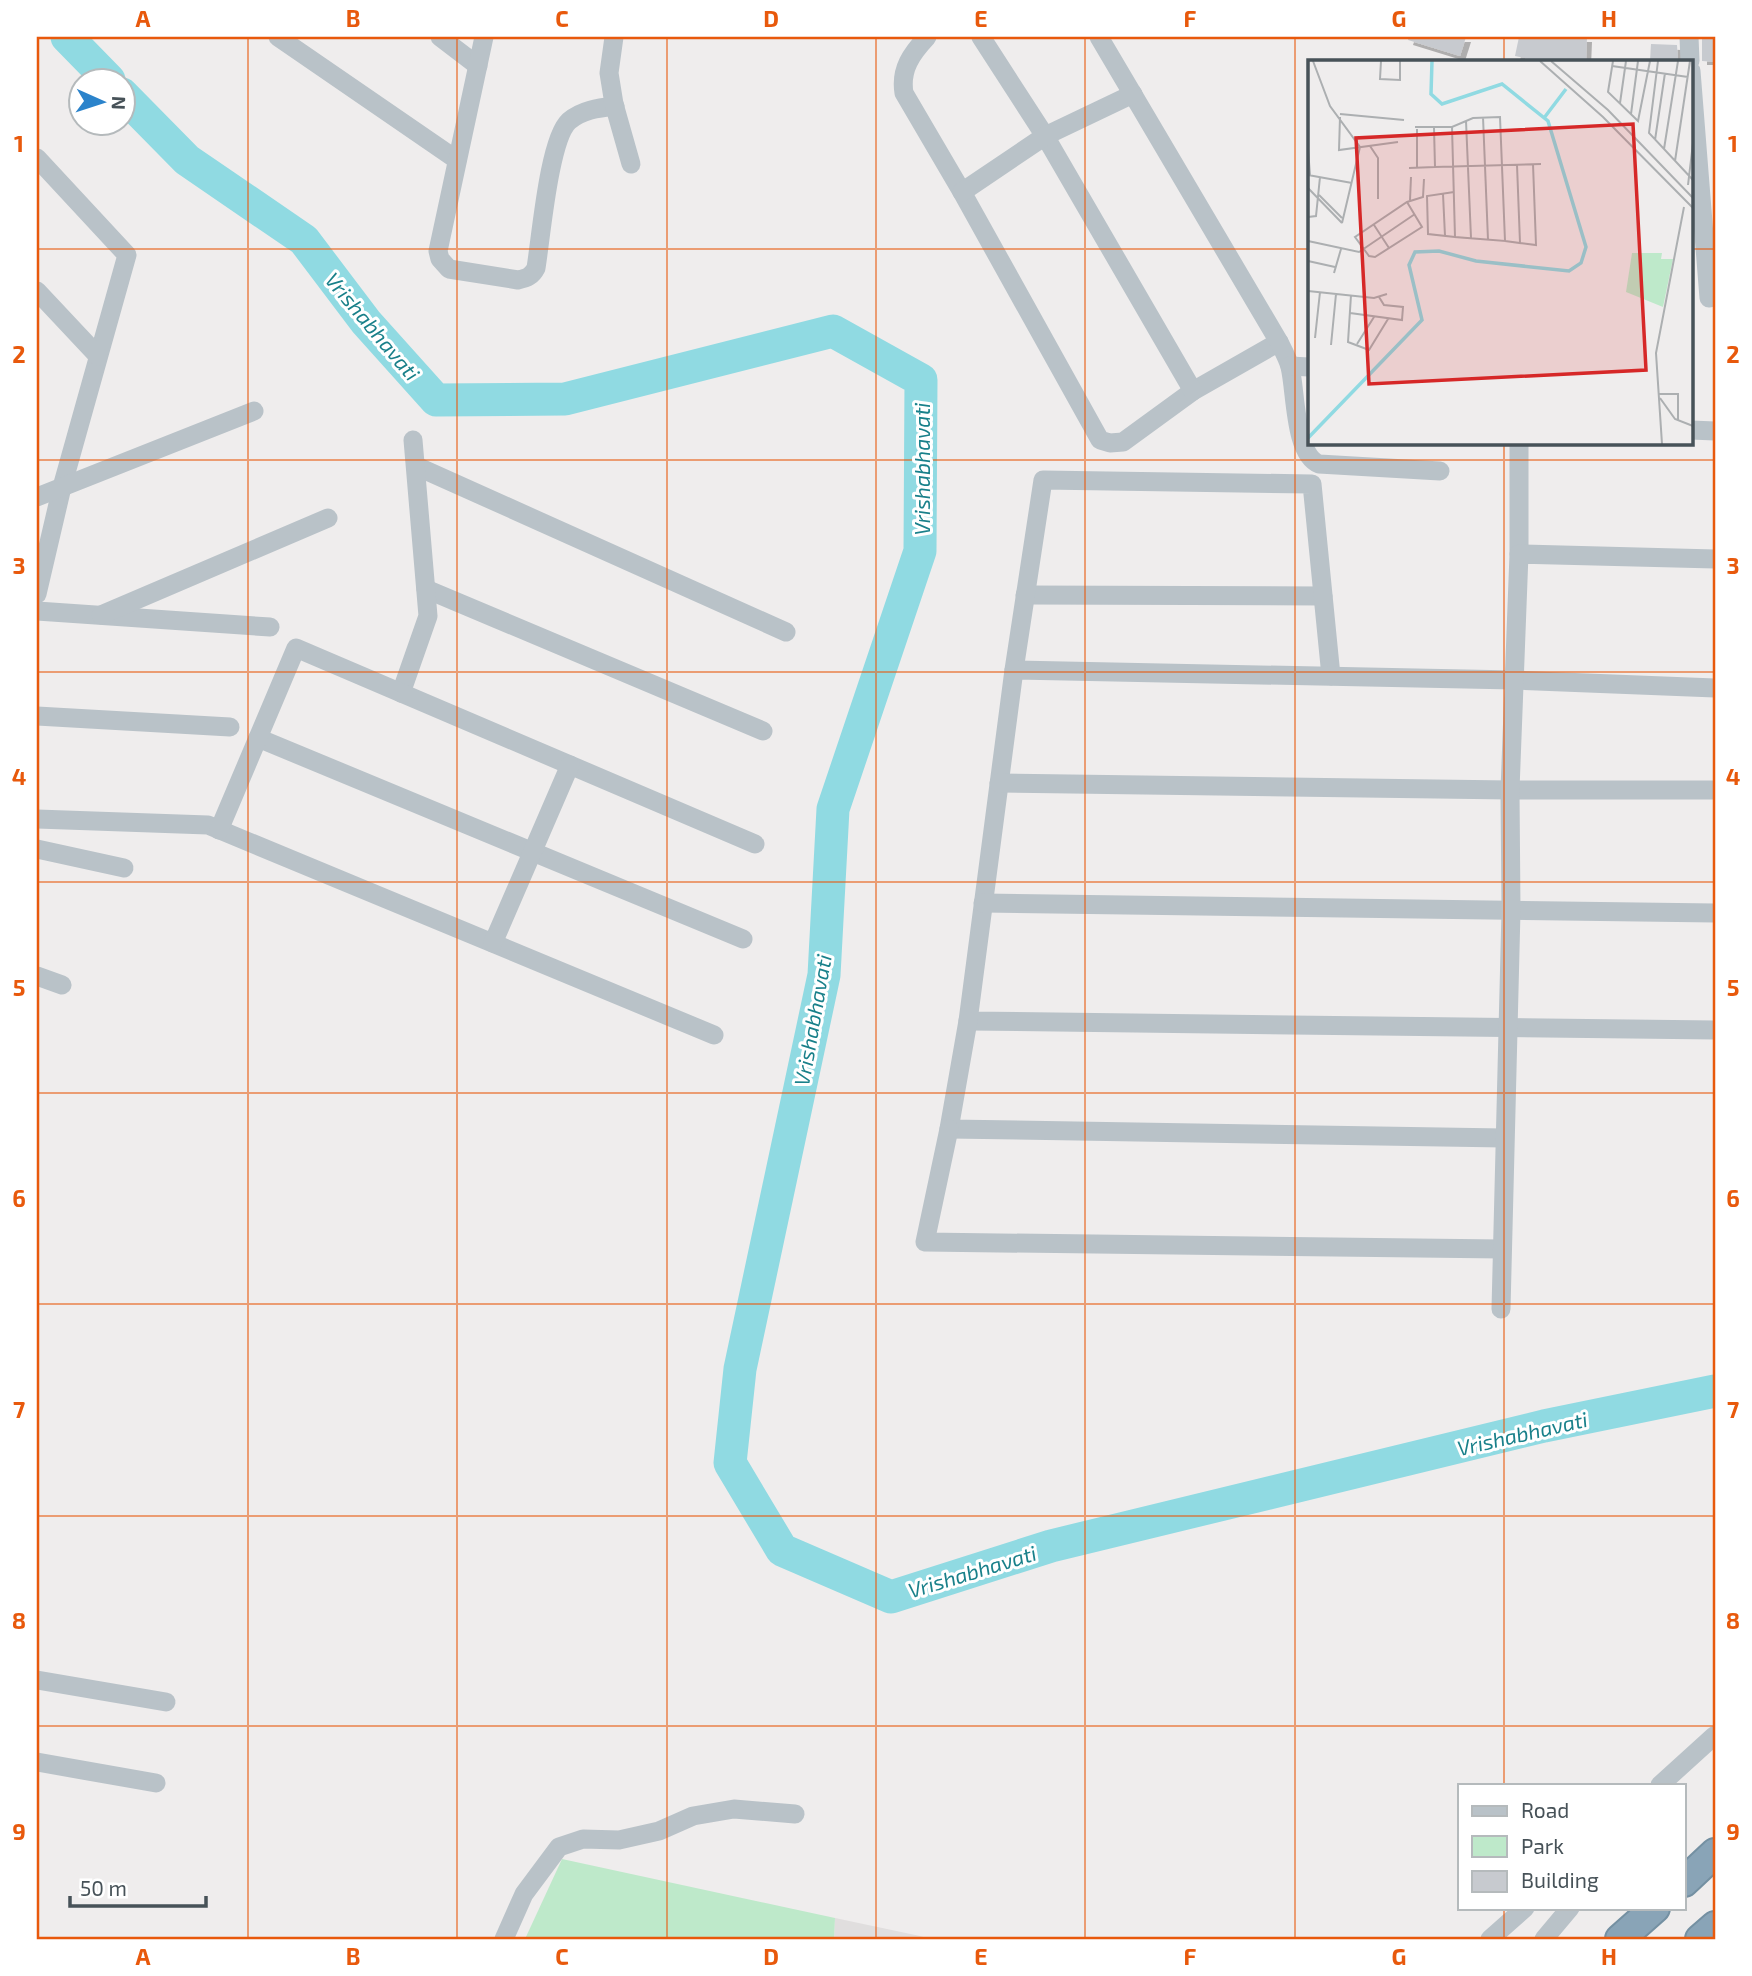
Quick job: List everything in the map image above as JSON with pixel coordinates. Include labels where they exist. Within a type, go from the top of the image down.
[{"type":"highway","points":[[1686,1880],[1715,1853]]},
{"type":"highway","points":[[1620,1939],[1653,1910]]},
{"type":"highway","points":[[1700,1939],[1715,1926]]},
{"type":"street","points":[[278,37],[457,160]]},
{"type":"street","points":[[440,37],[478,66]]},
{"type":"street","points":[[484,37],[438,251],[440,259],[449,269],[518,280],[526,278],[536,268],[556,142],[568,122],[587,110],[615,106]]},
{"type":"street","points":[[614,37],[609,73],[631,164]]},
{"type":"street","points":[[927,37],[906,65],[904,93],[1100,440],[1123,442],[1193,391],[1279,342]]},
{"type":"street","points":[[981,37],[1045,136],[1193,391]]},
{"type":"street","points":[[1099,37],[1279,342],[1300,366],[1302,442],[1309,457],[1313,461],[1440,471]]},
{"type":"street","points":[[1689,37],[1690,60]]},
{"type":"street","points":[[962,192],[1045,136],[1133,94]]},
{"type":"street","points":[[1692,107],[1709,298]]},
{"type":"street","points":[[37,158],[127,255],[62,487],[37,594]]},
{"type":"street","points":[[37,291],[98,356]]},
{"type":"street","points":[[37,497],[254,411]]},
{"type":"street","points":[[1692,430],[1715,431]]},
{"type":"street","points":[[401,693],[428,616],[414,440]]},
{"type":"street","points":[[1500,1309],[1511,911],[1510,790],[1519,444]]},
{"type":"street","points":[[416,467],[786,632]]},
{"type":"street","points":[[1331,676],[1312,484],[1043,480],[1014,670],[968,1021],[925,1242],[1502,1249]]},
{"type":"street","points":[[101,615],[328,518]]},
{"type":"street","points":[[1518,554],[1715,559]]},
{"type":"street","points":[[426,589],[763,731]]},
{"type":"street","points":[[1025,596],[1323,596]]},
{"type":"street","points":[[37,611],[271,627]]},
{"type":"street","points":[[219,830],[296,648],[755,844]]},
{"type":"street","points":[[1014,670],[1514,680],[1715,688]]},
{"type":"street","points":[[37,716],[230,727]]},
{"type":"street","points":[[258,738],[743,939]]},
{"type":"street","points":[[493,943],[570,765]]},
{"type":"street","points":[[999,783],[1715,790]]},
{"type":"street","points":[[37,819],[208,825],[714,1035]]},
{"type":"street","points":[[37,849],[124,868]]},
{"type":"street","points":[[983,903],[1715,913]]},
{"type":"street","points":[[37,976],[61,985]]},
{"type":"street","points":[[968,1021],[1715,1030]]},
{"type":"street","points":[[949,1129],[1504,1138]]},
{"type":"street","points":[[37,1680],[166,1702]]},
{"type":"street","points":[[1662,1784],[1714,1736]]},
{"type":"street","points":[[37,1762],[156,1783]]},
{"type":"street","points":[[504,1939],[524,1894],[559,1847],[583,1839],[619,1840],[659,1831],[693,1816],[734,1809],[795,1814]]},
{"type":"street","points":[[1490,1939],[1523,1910]]},
{"type":"street","points":[[1544,1939],[1568,1910]]},
{"type":"shaded area","points":[[835,1918],[920,1936],[930,1939],[834,1939]]},
{"type":"green space","points":[[562,1859],[835,1918],[834,1939],[525,1939]]},
{"type":"building","points":[[1409,37],[1466,37],[1460,56],[1408,40]]},
{"type":"building","points":[[1519,37],[1587,37],[1586,60],[1534,60],[1515,56]]},
{"type":"building","points":[[1702,39],[1715,39],[1715,62],[1702,61]]},
{"type":"building","points":[[1651,44],[1677,45],[1678,60],[1650,60]]},
{"type":"waterway","name":"Vrishabhavati","points":[[67,37],[95,66]]},
{"type":"waterway","name":"Vrishabhavati","points":[[136,108],[187,160],[304,240],[366,322],[436,400],[565,399],[833,331],[921,380],[920,551],[833,809],[824,975],[740,1369],[730,1463],[782,1550],[891,1597],[1051,1546],[1544,1426],[1715,1391]]}]
